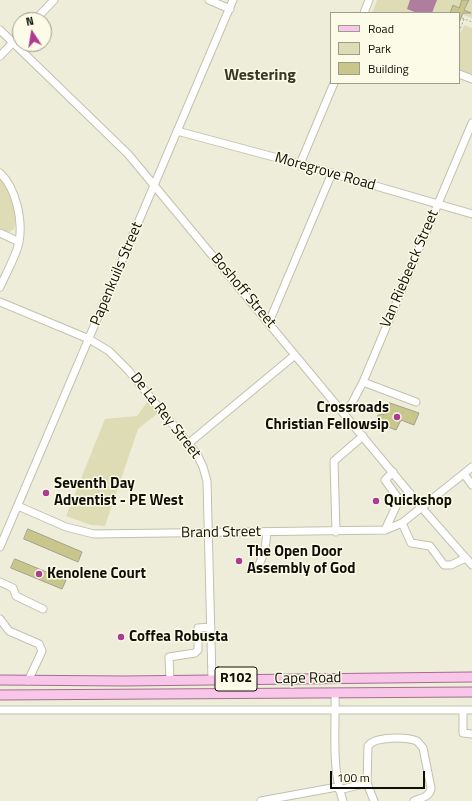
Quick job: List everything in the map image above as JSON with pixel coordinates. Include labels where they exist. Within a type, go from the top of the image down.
[{"type":"main road","name":"Cape Road","points":[[0,680],[212,680],[472,677]]},
{"type":"main road","name":"Cape Road","points":[[0,694],[335,694],[472,692]]},
{"type":"street","points":[[43,12],[54,0]]},
{"type":"street","points":[[209,0],[230,9]]},
{"type":"street","name":"Papenkuils Street","points":[[0,547],[234,0]]},
{"type":"street","points":[[364,12],[369,0]]},
{"type":"street","name":"Boshoff Street","points":[[0,30],[12,43]]},
{"type":"street","points":[[0,56],[12,43]]},
{"type":"street","name":"Boshoff Street","points":[[21,52],[128,154],[422,508],[472,565]]},
{"type":"street","points":[[460,74],[472,79]]},
{"type":"street","points":[[300,164],[334,84]]},
{"type":"street","name":"Van Riebeeck Street","points":[[344,413],[352,403],[363,382],[472,123]]},
{"type":"street","name":"Moregrove Road","points":[[177,131],[332,173],[472,214]]},
{"type":"street","points":[[0,173],[8,182],[14,194],[19,224],[19,242],[0,287]]},
{"type":"street","points":[[269,322],[332,173]]},
{"type":"street","points":[[0,233],[19,242]]},
{"type":"street","name":"De La Rey Street","points":[[0,302],[89,339],[110,351],[118,358],[201,461],[206,474],[209,532],[212,680]]},
{"type":"street","points":[[188,443],[295,355]]},
{"type":"street","points":[[363,382],[416,402]]},
{"type":"street","points":[[336,532],[334,461],[363,436]]},
{"type":"street","name":"Brand Street","points":[[18,506],[66,527],[94,534],[336,532],[385,530],[402,523],[472,468]]},
{"type":"street","points":[[393,472],[385,479],[385,482],[399,500]]},
{"type":"street","points":[[464,474],[472,484]]},
{"type":"street","points":[[385,530],[399,500],[410,493]]},
{"type":"street","points":[[402,523],[411,543],[430,546],[444,565],[451,565],[466,558]]},
{"type":"street","points":[[259,565],[265,550],[267,532]]},
{"type":"street","points":[[0,582],[12,588],[16,596],[43,609]]},
{"type":"street","points":[[0,619],[7,629],[39,644],[41,648],[42,651],[28,680]]},
{"type":"street","points":[[170,680],[170,657],[195,653],[198,650],[198,628],[210,627]]},
{"type":"street","points":[[335,694],[335,762],[338,788],[343,801]]},
{"type":"street","name":"Cape Road","points":[[0,710],[472,710]]},
{"type":"street","points":[[463,710],[463,733],[472,734]]},
{"type":"street","points":[[374,801],[367,783],[367,750],[370,742],[376,740],[396,739],[415,740],[422,748],[431,788],[430,793],[414,801]]},
{"type":"street","points":[[261,801],[367,783]]},
{"type":"path","points":[[462,18],[472,22]]},
{"type":"path","points":[[460,29],[464,19]]},
{"type":"green space","points":[[377,0],[467,0],[460,12],[372,12]]},
{"type":"green space","points":[[469,0],[472,0],[472,18],[463,15]]},
{"type":"green space","points":[[464,25],[472,28],[472,76],[460,70],[460,34]]},
{"type":"green space","points":[[0,178],[7,188],[14,210],[14,229],[8,233],[0,231]]},
{"type":"green space","points":[[148,401],[158,413],[138,429],[105,526],[91,525],[66,516],[105,419],[137,416]]},
{"type":"shaded area","points":[[410,0],[437,0],[432,12],[414,12],[407,9]]},
{"type":"building","points":[[462,0],[469,0],[464,10],[471,13],[463,13],[460,20],[460,12],[450,12],[453,5],[459,8]]},
{"type":"building","name":"Crossroads Christian Fellowsip","points":[[390,403],[419,413],[414,425],[401,420],[396,430],[380,424],[377,419],[378,415],[386,414]]},
{"type":"building","points":[[28,529],[82,552],[78,562],[24,539]]},
{"type":"building","name":"Kenolene Court","points":[[15,559],[66,580],[62,589],[11,568]]},
{"type":"place","name":"Crossroads Christian Fellowsip","points":[[397,417]]},
{"type":"place","name":"Seventh Day Adventist - PE West","points":[[46,493]]},
{"type":"place","name":"Quickshop","points":[[376,501]]},
{"type":"place","name":"The Open Door Assembly of God","points":[[239,561]]},
{"type":"place","name":"Kenolene Court","points":[[39,574]]},
{"type":"place","name":"Coffea Robusta","points":[[121,637]]},
{"type":"district","name":"Westering","points":[[260,76]]}]
